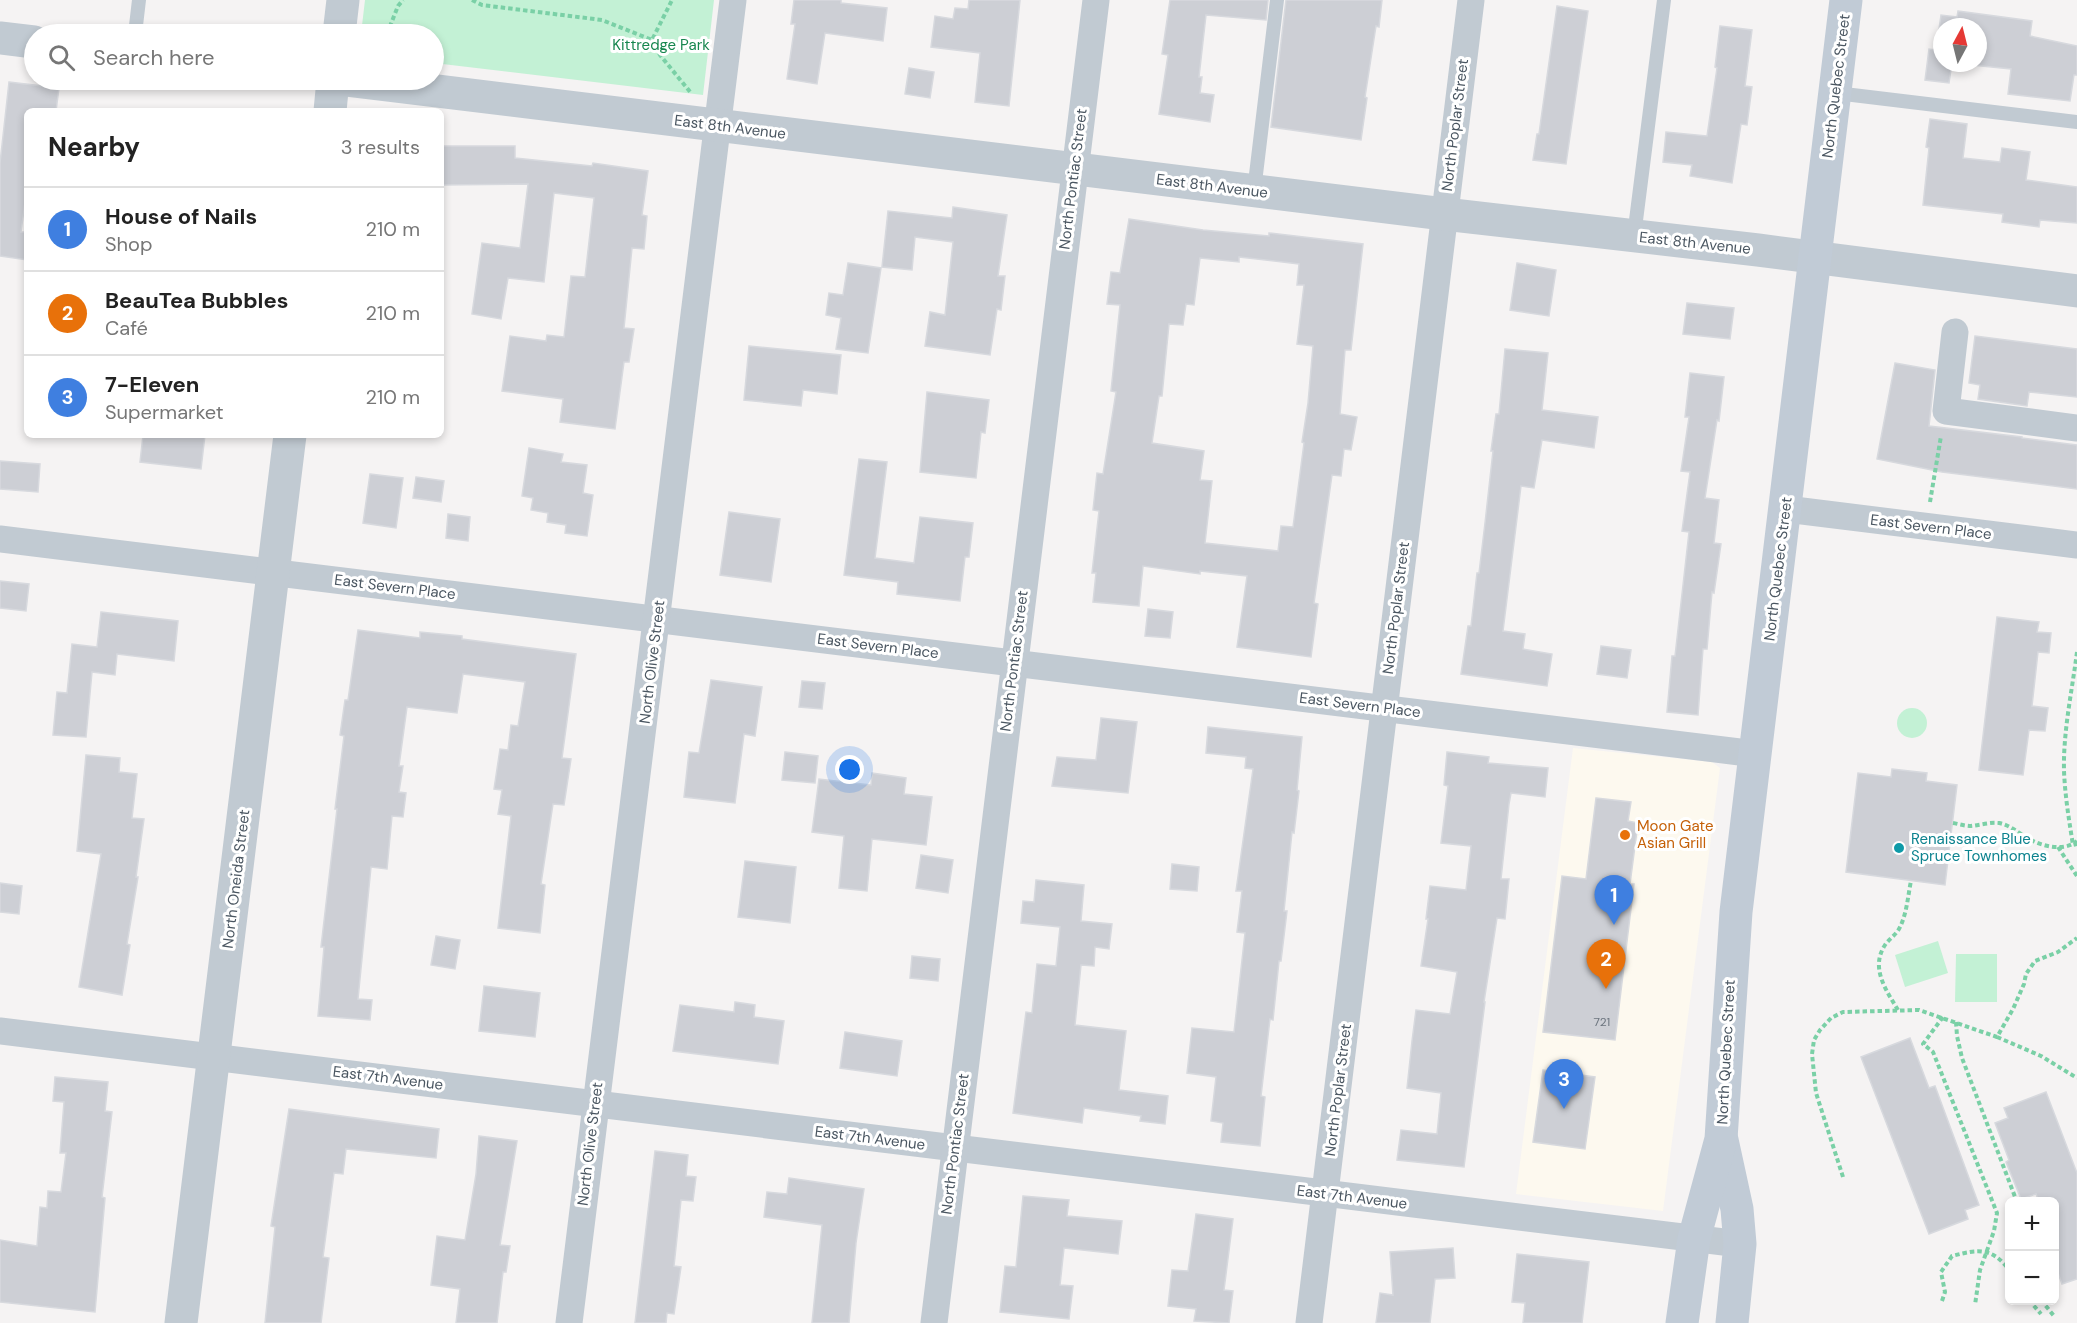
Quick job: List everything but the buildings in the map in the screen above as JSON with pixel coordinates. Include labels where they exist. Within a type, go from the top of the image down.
[{"type":"main road","name":"North Quebec Street","points":[[1682,1323],[1694,1239],[1721,1139],[1734,935],[1846,0]]},
{"type":"main road","name":"North Quebec Street","points":[[1721,1139],[1737,1209],[1740,1244],[1733,1323]]},
{"type":"street","points":[[340,24],[343,0]]},
{"type":"street","name":"North Olive Street","points":[[569,1323],[658,618],[705,124],[733,0]]},
{"type":"street","name":"North Pontiac Street","points":[[934,1323],[1096,0]]},
{"type":"street","name":"North Poplar Street","points":[[1309,1323],[1471,0]]},
{"type":"street","points":[[0,38],[24,41]]},
{"type":"street","points":[[330,108],[332,90]]},
{"type":"street","name":"East 8th Avenue","points":[[428,90],[1816,257],[2077,291]]},
{"type":"street","points":[[1955,332],[1946,411],[2077,428]]},
{"type":"street","name":"North Oneida Street","points":[[181,1323],[290,438]]},
{"type":"street","name":"East Severn Place","points":[[1786,509],[2077,545]]},
{"type":"street","name":"East Severn Place","points":[[0,539],[1756,754]]},
{"type":"street","name":"East 7th Avenue","points":[[0,1031],[1740,1244]]},
{"type":"lane","points":[[136,24],[139,0]]},
{"type":"lane","points":[[1254,191],[1277,0]]},
{"type":"lane","points":[[1634,236],[1664,0]]},
{"type":"lane","points":[[1836,93],[2077,122]]},
{"type":"path","points":[[391,24],[403,0]]},
{"type":"path","points":[[472,0],[482,5],[602,20],[652,40],[660,55],[693,96],[705,124]]},
{"type":"path","points":[[652,40],[672,0]]},
{"type":"path","points":[[1929,503],[1938,450]]},
{"type":"path","points":[[1953,823],[1968,826],[1999,823],[2047,846],[2058,847],[2076,843],[2067,807],[2064,770],[2077,652]]},
{"type":"path","points":[[2058,847],[2077,876]]},
{"type":"path","points":[[1898,1011],[1883,986],[1879,972],[1879,956],[1885,945],[1900,928],[1911,881]]},
{"type":"path","points":[[1997,1037],[2013,1009],[2026,974],[2034,961],[2058,952],[2077,939]]},
{"type":"path","points":[[1843,1177],[1816,1093],[1812,1054],[1814,1040],[1820,1030],[1831,1018],[1843,1012],[1919,1010],[1997,1037],[2041,1056],[2077,1078]]},
{"type":"path","points":[[1943,1017],[1923,1044],[1933,1052],[1997,1213],[1994,1231],[1980,1270],[1975,1305]]},
{"type":"path","points":[[1956,1022],[1962,1058],[2015,1197]]},
{"type":"path","points":[[1942,1301],[1945,1292],[1941,1272],[1952,1256],[1973,1251],[1986,1251],[2001,1259],[2005,1264]]},
{"type":"path","points":[[2033,1305],[2041,1314]]},
{"type":"path","points":[[2045,1305],[2054,1316]]},
{"type":"shaded area","points":[[1573,748],[1712,762],[1720,768],[1663,1211],[1516,1194]]},
{"type":"green space","name":"Kittredge Park","points":[[365,0],[714,0],[703,95],[444,64],[444,24],[362,24]]},
{"type":"green space","points":[[1912,708],[1923,712],[1927,723],[1923,734],[1912,738],[1901,734],[1897,723],[1901,712]]},
{"type":"green space","points":[[1938,941],[1948,973],[1905,987],[1895,955]]},
{"type":"green space","points":[[1956,954],[1997,954],[1997,1002],[1955,1002]]},
{"type":"place","name":"Moon Gate Asian Grill","points":[[1625,835]]},
{"type":"place","name":"Renaissance Blue Spruce Townhomes","points":[[1899,848]]},
{"type":"place","name":"House of Nails","points":[[1614,925]]},
{"type":"place","name":"BeauTea Bubbles","points":[[1606,989]]},
{"type":"place","name":"7-Eleven","points":[[1564,1109]]}]
